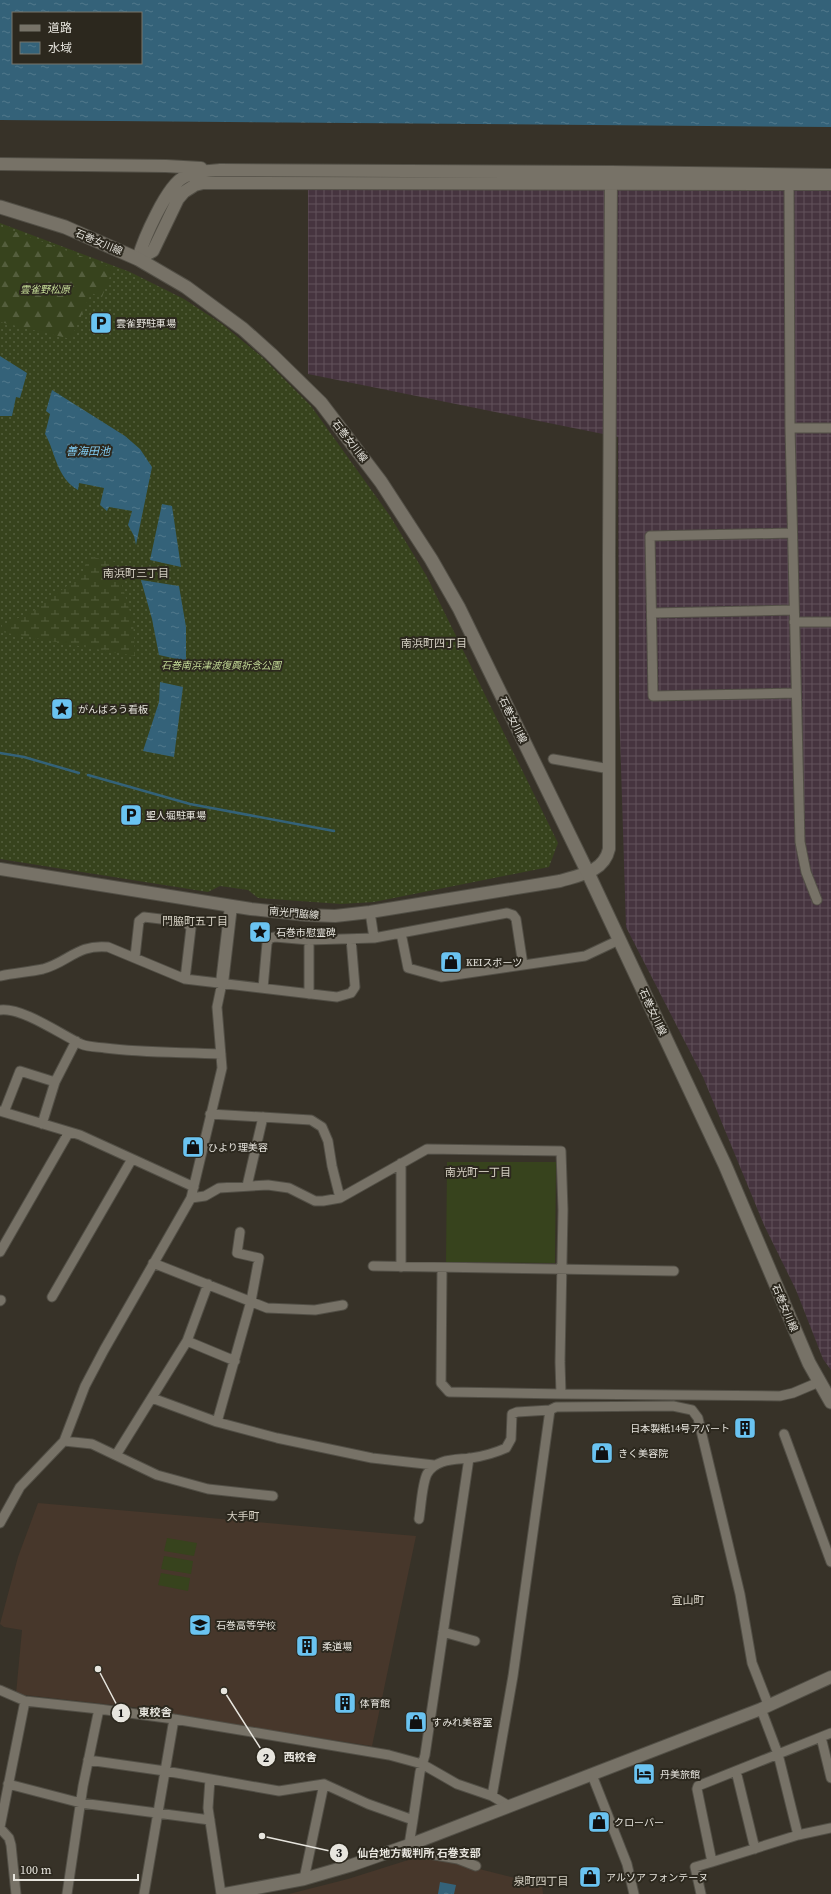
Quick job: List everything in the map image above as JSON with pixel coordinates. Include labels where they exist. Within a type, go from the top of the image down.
[{"type":"main road","name":"石巻女川線","points":[[0,207],[65,227],[138,259],[186,287],[243,329],[271,354],[320,403],[381,482],[431,558],[459,608],[588,873],[724,1165],[796,1333],[819,1382],[831,1402]]},
{"type":"street","points":[[0,164],[166,166],[220,170],[611,178],[789,179],[831,175]]},
{"type":"street","points":[[138,259],[143,242],[167,195],[177,182],[197,172],[220,170]]},
{"type":"street","points":[[138,259],[153,250],[178,199],[184,192],[195,185],[203,183],[611,178]]},
{"type":"street","name":"南光門脇線","points":[[0,869],[231,906],[306,915],[335,916],[370,912],[560,881],[588,873],[604,863],[609,849],[610,769],[611,178]]},
{"type":"street","points":[[789,179],[831,184]]},
{"type":"street","points":[[789,179],[790,428],[800,842],[806,872],[818,900]]},
{"type":"street","points":[[790,428],[831,428]]},
{"type":"street","points":[[792,533],[650,536],[653,696],[796,693]]},
{"type":"street","points":[[652,613],[794,610]]},
{"type":"street","points":[[794,622],[831,622]]},
{"type":"street","points":[[553,759],[610,769]]},
{"type":"street","points":[[0,1523],[20,1486],[64,1441],[85,1386],[191,1198],[221,1072],[217,1007],[222,983],[231,906]]},
{"type":"street","points":[[370,912],[374,938]]},
{"type":"street","points":[[263,988],[267,943],[270,938],[275,937],[309,940],[374,938],[507,913],[513,915],[516,919],[523,965]]},
{"type":"street","points":[[134,958],[140,921],[144,917],[186,922],[191,928],[185,979]]},
{"type":"street","points":[[401,933],[408,968],[441,977],[585,956],[619,940]]},
{"type":"street","points":[[0,976],[43,969],[82,949],[96,946],[108,947],[185,979],[337,996],[351,993],[355,987],[351,939]]},
{"type":"street","points":[[309,940],[309,994]]},
{"type":"street","points":[[0,1010],[7,1009],[15,1011],[55,1029],[82,1044],[117,1049],[221,1054]]},
{"type":"street","points":[[42,1124],[55,1082],[76,1041]]},
{"type":"street","points":[[55,1082],[20,1071],[2,1112],[69,1132],[194,1186]]},
{"type":"street","points":[[210,1114],[311,1120],[319,1124],[328,1141],[332,1166],[340,1198]]},
{"type":"street","points":[[247,1186],[262,1117]]},
{"type":"street","points":[[0,1252],[69,1132]]},
{"type":"street","points":[[191,1198],[205,1196],[219,1188],[268,1185],[289,1188],[315,1201],[340,1198],[427,1149],[561,1151],[561,1394]]},
{"type":"street","points":[[52,1297],[132,1159]]},
{"type":"street","points":[[401,1163],[401,1267]]},
{"type":"street","points":[[217,1422],[251,1301],[259,1258],[237,1253],[240,1232]]},
{"type":"street","points":[[153,1263],[267,1308],[315,1310],[343,1306]]},
{"type":"street","points":[[373,1266],[674,1271]]},
{"type":"street","points":[[442,1268],[441,1383],[449,1392],[673,1396],[780,1396],[793,1393],[819,1382]]},
{"type":"street","points":[[116,1455],[187,1341],[208,1284]]},
{"type":"street","points":[[187,1341],[235,1361]]},
{"type":"street","points":[[672,1406],[673,1396]]},
{"type":"street","points":[[152,1398],[217,1422],[277,1438],[372,1458],[434,1465],[461,1458],[493,1454],[506,1448],[511,1439],[512,1414],[517,1412],[550,1410],[556,1407],[672,1406],[692,1410],[698,1418],[740,1594],[752,1663],[778,1754],[798,1835]]},
{"type":"street","points":[[492,1796],[514,1668],[550,1410]]},
{"type":"street","points":[[784,1434],[831,1562]]},
{"type":"street","points":[[64,1441],[92,1444],[157,1474],[208,1490],[273,1496]]},
{"type":"street","points":[[409,1845],[469,1458]]},
{"type":"street","points":[[419,1519],[427,1474],[434,1465]]},
{"type":"street","points":[[443,1632],[476,1641]]},
{"type":"street","points":[[225,1894],[304,1879],[352,1865],[409,1845],[592,1775],[765,1706],[831,1677]]},
{"type":"street","points":[[0,1690],[25,1702],[99,1708],[389,1755],[422,1764],[458,1784],[492,1796],[509,1806]]},
{"type":"street","points":[[16,1894],[11,1845],[9,1838],[0,1828],[25,1702]]},
{"type":"street","points":[[67,1894],[88,1760],[99,1708]]},
{"type":"street","points":[[144,1894],[174,1719]]},
{"type":"street","points":[[712,1862],[697,1789],[698,1786],[831,1733]]},
{"type":"street","points":[[821,1737],[831,1778]]},
{"type":"street","points":[[88,1760],[165,1771],[279,1791],[324,1784],[368,1804],[413,1820]]},
{"type":"street","points":[[736,1771],[755,1849]]},
{"type":"street","points":[[592,1775],[627,1864],[634,1894]]},
{"type":"street","points":[[210,1779],[208,1808],[222,1894]]},
{"type":"street","points":[[8,1784],[81,1802],[210,1820]]},
{"type":"street","points":[[304,1879],[324,1784]]},
{"type":"street","points":[[701,1894],[695,1867],[798,1835],[831,1828]]},
{"type":"street","points":[[409,1845],[418,1852],[458,1859],[476,1866]]},
{"type":"shaded area","points":[[831,187],[831,1370],[823,1359],[796,1290],[764,1225],[703,1077],[626,927],[619,702],[618,437],[308,374],[308,190]]},
{"type":"shaded area","name":"石巻高等学校","points":[[38,1503],[416,1536],[372,1746],[174,1716],[159,1710],[16,1694],[22,1630],[4,1627],[0,1624],[18,1557]]},
{"type":"shaded area","points":[[424,1855],[542,1885],[543,1894],[289,1894],[348,1879]]},
{"type":"green space","name":"石巻南浜津波復興祈念公園","points":[[0,223],[130,272],[184,299],[222,324],[262,357],[311,406],[390,516],[426,575],[558,843],[549,867],[374,902],[341,904],[258,898],[248,890],[220,886],[208,892],[0,859]]},
{"type":"green space","name":"雲雀野松原","points":[[0,226],[113,268],[102,297],[91,293],[71,339],[0,322]]},
{"type":"green space","points":[[88,556],[115,562],[133,622],[135,656],[1,632],[2,625],[32,612],[83,574]]},
{"type":"green space","points":[[447,1162],[556,1162],[555,1263],[446,1262]]},
{"type":"green space","points":[[167,1538],[197,1543],[194,1556],[164,1551]]},
{"type":"green space","points":[[164,1556],[193,1561],[191,1574],[161,1569]]},
{"type":"green space","points":[[161,1573],[190,1578],[188,1591],[158,1585]]},
{"type":"water","points":[[0,0],[831,0],[831,127],[0,120]]},
{"type":"water","points":[[0,356],[27,373],[20,398],[16,397],[12,416],[0,416]]},
{"type":"water","name":"善海田池","points":[[52,390],[125,436],[140,449],[152,467],[136,545],[134,536],[128,525],[132,511],[109,507],[107,511],[100,505],[104,488],[79,483],[78,490],[71,485],[61,472],[45,434],[50,414],[46,411]]},
{"type":"water","points":[[162,504],[172,506],[181,567],[150,560]]},
{"type":"water","points":[[141,580],[179,586],[186,627],[186,661],[159,655],[152,619]]},
{"type":"water","points":[[160,682],[183,687],[174,757],[143,751],[159,702]]},
{"type":"water","points":[[440,1882],[456,1885],[454,1894],[438,1894]]},
{"type":"waterway","points":[[0,753],[24,757],[79,773]]},
{"type":"waterway","points":[[88,775],[190,804],[334,831]]},
{"type":"place","name":"雲雀野駐車場","points":[[101,323]]},
{"type":"place","name":"がんばろう看板","points":[[62,709]]},
{"type":"place","name":"聖人堀駐車場","points":[[131,815]]},
{"type":"place","name":"石巻市慰霊碑","points":[[260,932]]},
{"type":"place","name":"KEIスポーツ","points":[[451,962]]},
{"type":"place","name":"ひより理美容","points":[[193,1147]]},
{"type":"place","name":"日本製紙14号アパート","points":[[745,1428]]},
{"type":"place","name":"きく美容院","points":[[602,1453]]},
{"type":"place","name":"石巻高等学校","points":[[200,1625]]},
{"type":"place","name":"柔道場","points":[[307,1646]]},
{"type":"place","name":"東校舎","points":[[98,1669]]},
{"type":"place","name":"西校舎","points":[[224,1691]]},
{"type":"place","name":"体育館","points":[[345,1703]]},
{"type":"place","name":"すみれ美容室","points":[[416,1722]]},
{"type":"place","name":"丹美旅館","points":[[644,1774]]},
{"type":"place","name":"クローバー","points":[[599,1822]]},
{"type":"place","name":"仙台地方裁判所 石巻支部","points":[[262,1836]]},
{"type":"place","name":"アルソア フォンテーヌ","points":[[590,1877]]},
{"type":"district","name":"南浜町三丁目","points":[[136,573]]},
{"type":"district","name":"南浜町四丁目","points":[[434,643]]},
{"type":"district","name":"門脇町五丁目","points":[[195,921]]},
{"type":"district","name":"南光町一丁目","points":[[478,1172]]},
{"type":"district","name":"大手町","points":[[243,1516]]},
{"type":"district","name":"宜山町","points":[[688,1600]]},
{"type":"district","name":"泉町四丁目","points":[[541,1881]]}]
